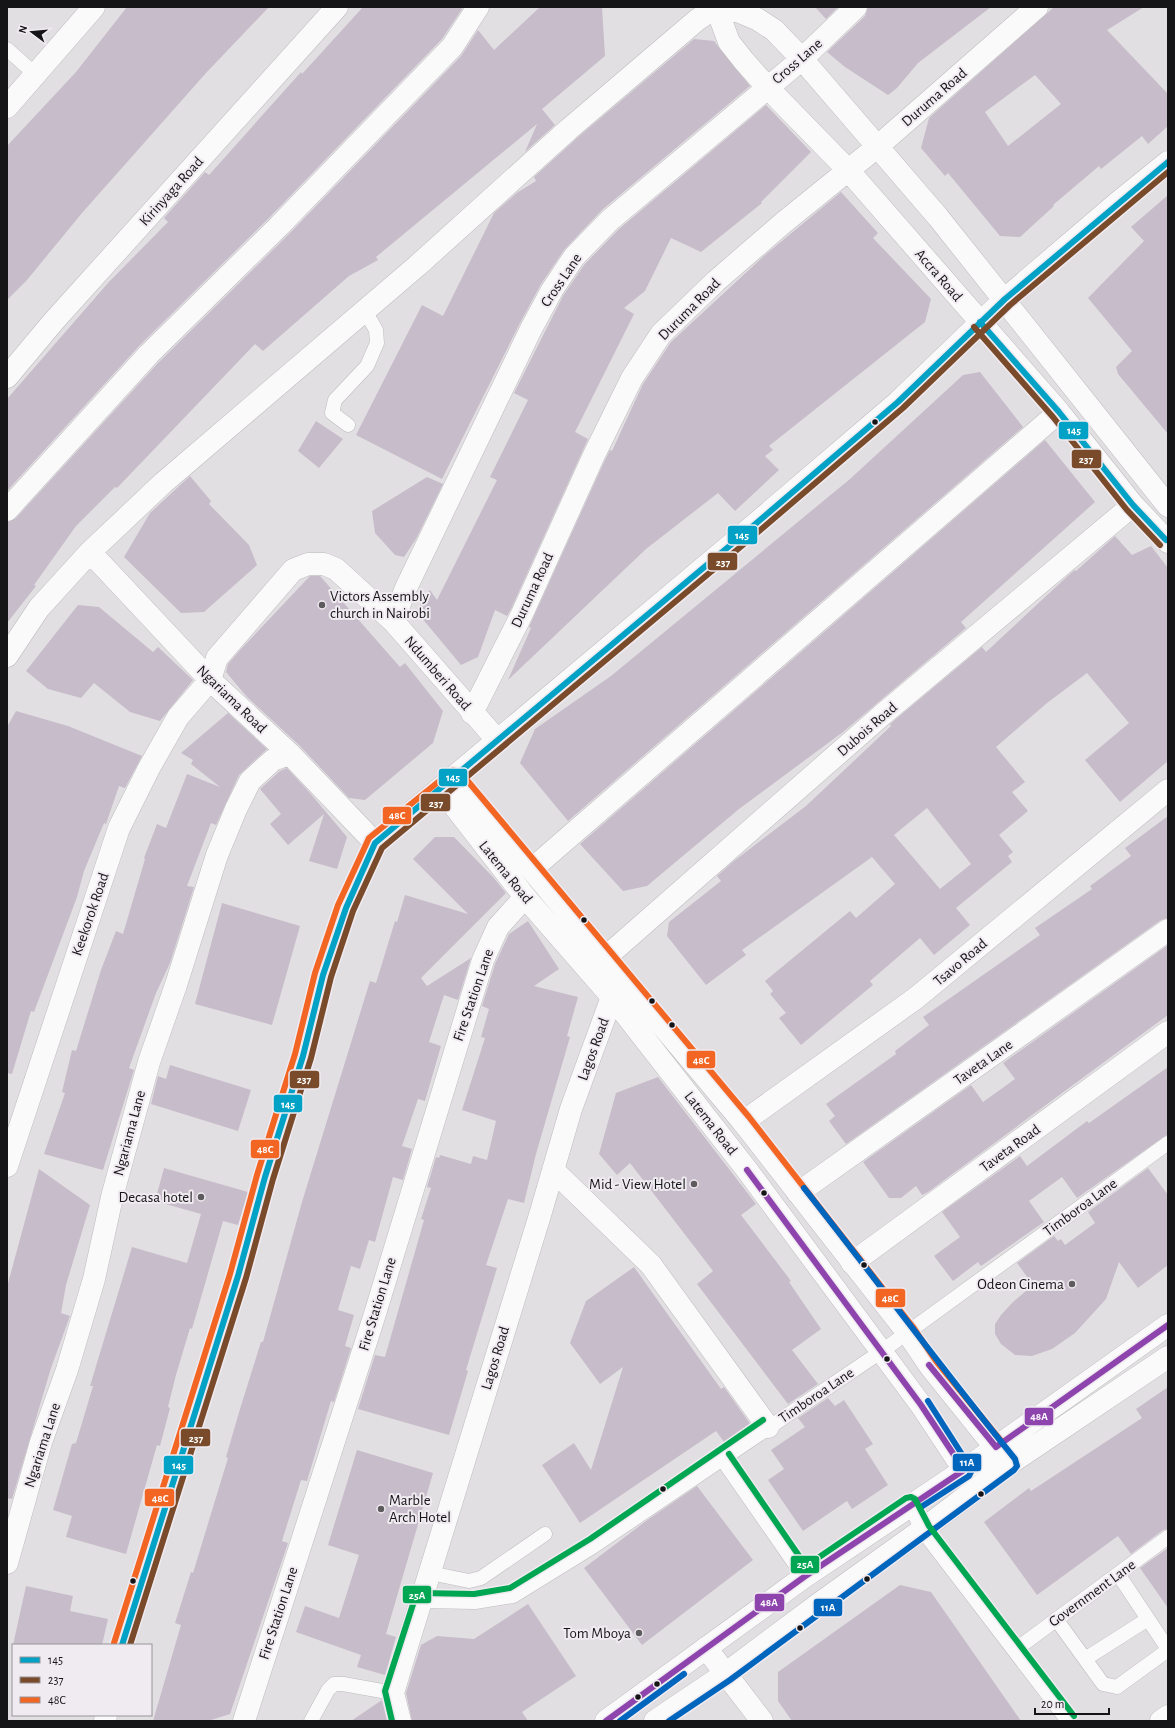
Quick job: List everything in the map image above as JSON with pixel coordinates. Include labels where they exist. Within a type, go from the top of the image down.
[{"type":"street","points":[[7,107],[94,7]]},
{"type":"street","name":"Kirinyaga Road","points":[[7,377],[53,322],[336,7]]},
{"type":"street","points":[[7,510],[149,354],[279,226],[452,47],[478,7]]},
{"type":"street","points":[[7,656],[39,608],[90,552],[163,483],[365,311],[569,130],[698,20],[716,7],[740,12],[757,19],[774,30],[802,58],[938,217],[1005,299],[1168,506]]},
{"type":"street","name":"Accra Road","points":[[716,7],[730,42],[766,87],[848,170],[1059,412],[1133,505],[1168,542]]},
{"type":"street","name":"Cross Lane","points":[[393,621],[406,588],[531,329],[552,290],[574,257],[610,220],[802,58],[856,7]]},
{"type":"street","name":"Duruma Road","points":[[472,714],[522,614],[614,413],[632,378],[660,334],[744,257],[877,147],[1037,7]]},
{"type":"street","points":[[122,1644],[238,1276],[264,1177],[304,1056],[323,975],[346,908],[375,844],[898,402],[1005,299],[1116,204],[1168,162]]},
{"type":"street","points":[[532,869],[1059,412]]},
{"type":"street","name":"Dubois Road","points":[[578,957],[601,951],[1133,505]]},
{"type":"street","name":"Ngariama Road","points":[[90,552],[210,680],[290,754],[375,844]]},
{"type":"street","name":"Ndumberi Road","points":[[210,680],[217,658],[293,570],[308,564],[324,564],[336,569],[393,621],[472,714],[498,741]]},
{"type":"street","name":"Keekorok Road","points":[[7,1166],[119,828],[149,768],[178,718],[210,680]]},
{"type":"street","name":"Ngariama Lane","points":[[7,1563],[41,1442],[67,1370],[94,1279],[112,1196],[149,1062],[176,985],[217,855],[236,809],[250,781],[273,760],[290,754]]},
{"type":"street","name":"Latema Road","points":[[448,783],[532,869],[743,1122],[907,1332],[930,1366],[1009,1464]]},
{"type":"street","name":"Latema Road","points":[[448,783],[525,897],[612,997],[747,1170],[882,1351],[921,1405],[964,1470]]},
{"type":"street","name":"Tsavo Road","points":[[743,1122],[916,998],[1168,790]]},
{"type":"street","name":"Fire Station Lane","points":[[244,1721],[374,1317],[483,960],[498,927],[525,897]]},
{"type":"street","name":"Taveta Lane","points":[[798,1193],[1168,930]]},
{"type":"street","name":"Lagos Road","points":[[393,1693],[571,1109],[612,997]]},
{"type":"street","name":"Taveta Road","points":[[852,1263],[1168,1032]]},
{"type":"street","points":[[671,1073],[690,1058]]},
{"type":"street","points":[[553,1170],[652,1264],[768,1428]]},
{"type":"street","points":[[606,1721],[804,1577],[964,1470],[1168,1326]]},
{"type":"street","points":[[655,1721],[725,1674],[820,1603],[922,1530],[1009,1464],[1168,1357]]},
{"type":"street","points":[[706,1648],[762,1721]]},
{"type":"street","points":[[393,1693],[400,1721]]},
{"type":"street","points":[[1161,1721],[1168,1716]]},
{"type":"lane","points":[[7,49],[36,75]]},
{"type":"lane","points":[[348,425],[332,413],[336,400],[367,366],[377,343],[376,330],[365,311]]},
{"type":"lane","name":"Timboroa Lane","points":[[421,1601],[475,1602],[513,1596],[594,1546],[882,1351],[1168,1143]]},
{"type":"lane","points":[[722,1459],[804,1577]]},
{"type":"lane","points":[[910,1505],[922,1530],[1068,1721]]},
{"type":"lane","points":[[430,1573],[469,1581],[481,1578],[545,1534]]},
{"type":"lane","name":"Government Lane","points":[[1015,1650],[1168,1537]]},
{"type":"lane","points":[[1056,1619],[1103,1684],[1117,1687],[1168,1650],[1118,1574]]},
{"type":"lane","points":[[1085,1659],[1148,1619]]},
{"type":"lane","points":[[311,1721],[328,1690],[334,1684],[343,1684],[393,1693]]},
{"type":"building","points":[[127,7],[269,7],[206,73],[82,213],[27,280],[7,300],[7,146],[76,72]]},
{"type":"building","points":[[363,7],[460,7],[462,9],[442,39],[270,217],[140,345],[7,491],[7,399],[108,283],[168,222],[164,218],[205,172],[209,175],[301,72],[302,74]]},
{"type":"building","points":[[540,7],[602,7],[605,56],[542,109],[555,125],[525,152],[537,124],[376,257],[378,260],[349,276],[263,351],[255,344],[117,488],[115,487],[76,526],[34,585],[36,586],[7,623],[7,522],[16,518],[158,363],[288,235],[461,56],[478,30],[494,50]]},
{"type":"building","points":[[815,7],[838,7],[826,19]]},
{"type":"building","points":[[868,7],[991,7],[918,63],[897,88],[888,95],[845,67],[827,52],[865,16]]},
{"type":"building","points":[[1054,7],[1144,7],[1107,30],[1168,94],[1168,126],[1148,144],[1142,136],[1101,169],[1099,166],[1053,205],[1054,206],[1020,237],[1000,236],[948,173],[945,176],[921,148],[929,118]],"holes":[[[1035,75],[1061,104],[1008,146],[985,112]]]},
{"type":"building","points":[[694,39],[714,41],[750,86],[602,210],[564,250],[541,284],[520,323],[442,479],[356,435],[422,305],[443,316],[494,213],[518,192],[536,181],[534,177],[577,138]]},
{"type":"building","points":[[766,105],[811,152],[761,202],[762,203],[701,252],[671,238],[645,291],[624,308],[634,314],[575,432],[588,439],[511,609],[507,616],[495,610],[478,657],[461,665],[416,611],[430,590],[437,600],[497,480],[490,477],[528,400],[514,393],[563,296],[584,265],[619,229]]},
{"type":"building","points":[[841,192],[878,233],[873,238],[931,299],[925,322],[769,446],[773,450],[765,456],[779,470],[735,511],[718,493],[646,549],[508,680],[531,628],[529,627],[605,460],[610,450],[612,451],[643,384],[671,342],[765,255]]},
{"type":"building","points":[[1168,195],[1168,434],[1118,374],[1116,367],[1132,351],[1088,298],[1144,241],[1131,227]]},
{"type":"building","points":[[980,372],[1023,427],[568,821],[520,763],[535,729],[611,676],[850,479],[963,375]]},
{"type":"building","points":[[316,421],[343,439],[319,468],[298,451]]},
{"type":"building","points":[[1045,440],[1095,502],[961,622],[966,628],[843,732],[739,809],[647,886],[623,891],[580,844]]},
{"type":"building","points":[[190,476],[211,501],[209,504],[249,545],[257,565],[204,612],[181,613],[124,557],[150,513]]},
{"type":"building","points":[[427,477],[443,484],[416,539],[404,557],[395,555],[375,533],[372,511]]},
{"type":"building","points":[[1115,536],[1132,555],[1151,546],[1168,568],[1168,761],[1120,802],[1085,760],[1129,723],[1087,673],[1047,703],[996,747],[1025,782],[1012,792],[1028,811],[999,835],[1013,852],[1008,856],[1012,862],[956,908],[970,925],[934,955],[920,938],[870,981],[873,985],[801,1045],[779,1018],[786,1013],[770,994],[773,991],[765,981],[850,911],[856,918],[895,884],[872,857],[742,950],[746,955],[706,985],[667,936],[669,922],[721,881],[717,876],[734,861],[806,806],[891,726],[890,724],[982,647],[986,652],[1071,573],[1075,570],[1076,571]],"holes":[[[927,808],[971,864],[940,889],[894,835]]]},
{"type":"building","points":[[310,576],[320,576],[400,667],[405,663],[443,711],[433,743],[365,800],[349,798],[299,745],[247,697],[226,672],[228,664],[241,649]]},
{"type":"building","points":[[78,605],[99,607],[153,652],[158,647],[193,680],[160,721],[130,712],[94,683],[81,698],[48,689],[26,671]]},
{"type":"building","points":[[16,711],[68,726],[142,756],[125,788],[119,786],[106,824],[104,823],[84,871],[77,897],[34,1012],[31,1011],[12,1074],[7,1073],[7,727]]},
{"type":"building","points":[[228,713],[267,749],[239,775],[216,825],[211,823],[187,886],[194,887],[170,963],[156,993],[129,1068],[134,1070],[103,1170],[44,1154],[65,1093],[62,1092],[72,1050],[76,1051],[101,970],[116,931],[123,934],[145,859],[144,858],[157,824],[166,828],[187,774],[220,787],[191,764],[193,760],[181,753]]},
{"type":"building","points":[[287,768],[347,837],[337,869],[309,861],[324,814],[288,845],[270,824],[281,814],[260,789],[280,771]]},
{"type":"building","points":[[1168,816],[1168,918],[1161,920],[846,1144],[829,1121],[835,1116],[826,1104],[896,1054],[895,1051],[929,1025],[923,1017],[1040,935],[1035,928],[1092,889],[1090,886],[1131,856],[1125,848]]},
{"type":"building","points":[[435,837],[454,837],[493,877],[506,893],[421,978],[427,986],[471,958],[458,1000],[444,995],[429,1042],[441,1046],[425,1101],[418,1099],[402,1146],[412,1149],[403,1180],[393,1177],[375,1242],[369,1240],[360,1269],[351,1266],[338,1310],[354,1315],[345,1346],[351,1348],[334,1402],[331,1401],[307,1481],[301,1480],[282,1541],[288,1543],[230,1714],[208,1721],[153,1721],[181,1625],[175,1623],[191,1572],[193,1573],[228,1458],[226,1457],[240,1409],[261,1342],[263,1342],[302,1202],[370,981],[376,983],[395,921],[397,922],[405,895],[468,914],[413,859]]},
{"type":"building","points":[[222,903],[300,926],[272,1025],[195,1004]]},
{"type":"building","points":[[528,921],[559,969],[534,986],[578,997],[567,1036],[570,1037],[536,1154],[524,1203],[508,1199],[486,1265],[497,1268],[466,1370],[468,1371],[449,1435],[358,1409],[375,1355],[385,1357],[424,1220],[421,1219],[431,1188],[427,1187],[436,1157],[439,1158],[440,1155],[471,1164],[473,1156],[487,1160],[496,1121],[462,1110],[485,1038],[481,1037],[489,1009],[482,1006],[495,964],[509,934]]},
{"type":"building","points":[[1168,945],[1168,1015],[928,1192],[922,1195],[916,1186],[901,1198],[889,1198],[863,1162],[971,1085],[983,1102],[1015,1079],[1003,1063]]},
{"type":"building","points":[[170,1065],[251,1090],[238,1131],[151,1104],[158,1076],[166,1079]]},
{"type":"building","points":[[1168,1067],[1168,1134],[1077,1198],[1062,1177],[1029,1201],[1044,1222],[981,1266],[978,1262],[953,1281],[934,1256],[960,1237],[942,1212],[1020,1156],[1027,1166],[1087,1121],[1089,1123]]},
{"type":"building","points":[[658,1077],[756,1204],[741,1215],[791,1281],[789,1282],[821,1329],[792,1350],[818,1384],[788,1404],[697,1284],[713,1271],[630,1163],[617,1175],[599,1154],[616,1093]]},
{"type":"building","points":[[164,1168],[248,1192],[238,1225],[223,1221],[192,1329],[190,1328],[176,1375],[168,1407],[170,1408],[160,1446],[157,1445],[126,1554],[66,1537],[72,1516],[53,1510],[72,1444],[76,1443],[93,1386],[90,1386],[132,1247],[187,1263],[201,1214],[155,1201]]},
{"type":"building","points":[[1148,1168],[1168,1195],[1168,1265],[1138,1288],[1119,1262],[1106,1299],[1075,1333],[1052,1349],[1032,1356],[1015,1355],[1001,1344],[995,1334],[995,1324],[1013,1302],[1033,1285],[1017,1263],[1054,1236],[1058,1241],[1061,1239],[1065,1245],[1095,1223],[1088,1212]]},
{"type":"building","points":[[39,1169],[90,1205],[66,1285],[61,1313],[70,1316],[51,1368],[12,1499],[7,1498],[7,1287]]},
{"type":"building","points":[[634,1267],[721,1389],[724,1387],[753,1428],[727,1446],[716,1431],[580,1523],[542,1465],[574,1443],[591,1470],[623,1367],[600,1384],[570,1343],[586,1301]]},
{"type":"building","points":[[1168,1387],[1168,1529],[1163,1530],[1131,1554],[1118,1536],[1037,1595],[984,1522],[1029,1488],[1031,1491],[1142,1418],[1136,1409]]},
{"type":"building","points":[[828,1398],[835,1406],[844,1400],[873,1444],[865,1449],[888,1485],[852,1509],[847,1501],[803,1531],[768,1480],[784,1469],[771,1450],[805,1427],[798,1418]]},
{"type":"building","points":[[357,1450],[433,1473],[386,1634],[396,1637],[385,1675],[357,1667],[361,1655],[296,1632],[305,1606],[339,1618],[359,1555],[328,1545]]},
{"type":"building","points":[[697,1486],[753,1560],[642,1645],[584,1568],[646,1521]]},
{"type":"building","points":[[1168,1548],[1168,1608],[1140,1568]]},
{"type":"building","points":[[900,1585],[931,1592],[1021,1721],[792,1721],[778,1701],[778,1672]]},
{"type":"building","points":[[26,1586],[73,1596],[70,1611],[108,1619],[102,1644],[13,1644]]},
{"type":"building","points":[[528,1604],[576,1676],[522,1712],[528,1721],[412,1721],[406,1693],[421,1645],[437,1636],[474,1639]]},
{"type":"building","points":[[382,1700],[387,1721],[351,1721]]},
{"type":"transit line","name":"145","points":[[122,1644],[238,1276],[265,1177],[303,1056],[323,975],[346,908],[375,843],[739,538],[898,402],[1005,299],[1168,162]]},
{"type":"transit line","name":"237","points":[[130,1644],[246,1278],[273,1179],[311,1058],[331,977],[353,911],[382,848],[744,544],[903,408],[1010,305],[1168,172]]},
{"type":"transit line","name":"145","points":[[980,322],[1059,412],[1133,505],[1166,540]]},
{"type":"transit line","name":"237","points":[[974,327],[1053,417],[1127,510],[1160,545]]},
{"type":"transit line","name":"48C","points":[[114,1643],[230,1274],[257,1175],[295,1054],[315,973],[338,905],[369,838],[453,770],[461,773],[749,1117],[913,1327],[936,1361],[1002,1442]]},
{"type":"transit line","name":"48A","points":[[606,1721],[804,1577],[964,1470],[921,1405],[747,1170]]},
{"type":"transit line","name":"11A","points":[[669,1721],[730,1680],[1014,1470],[1017,1466],[1015,1459],[804,1188]]},
{"type":"transit line","name":"48A","points":[[929,1365],[996,1447],[1168,1325]]},
{"type":"transit line","name":"11A","points":[[921,1507],[969,1476],[972,1470],[928,1401]]},
{"type":"transit line","name":"25A","points":[[392,1721],[385,1691],[416,1595],[421,1593],[474,1594],[510,1588],[590,1539],[763,1420]]},
{"type":"transit line","name":"25A","points":[[729,1454],[806,1566],[906,1498],[911,1497],[915,1499],[929,1526],[1074,1716]]},
{"type":"transit line","name":"11A","points":[[620,1721],[684,1674]]},
{"type":"place","name":"Victors Assembly church in Nairobi","points":[[322,605]]},
{"type":"place","name":"Mid - View Hotel","points":[[694,1184]]},
{"type":"place","name":"Decasa hotel","points":[[201,1197]]},
{"type":"place","name":"Odeon Cinema","points":[[1072,1284]]},
{"type":"place","name":"Marble Arch Hotel","points":[[381,1509]]},
{"type":"place","name":"Tom Mboya","points":[[639,1633]]}]
